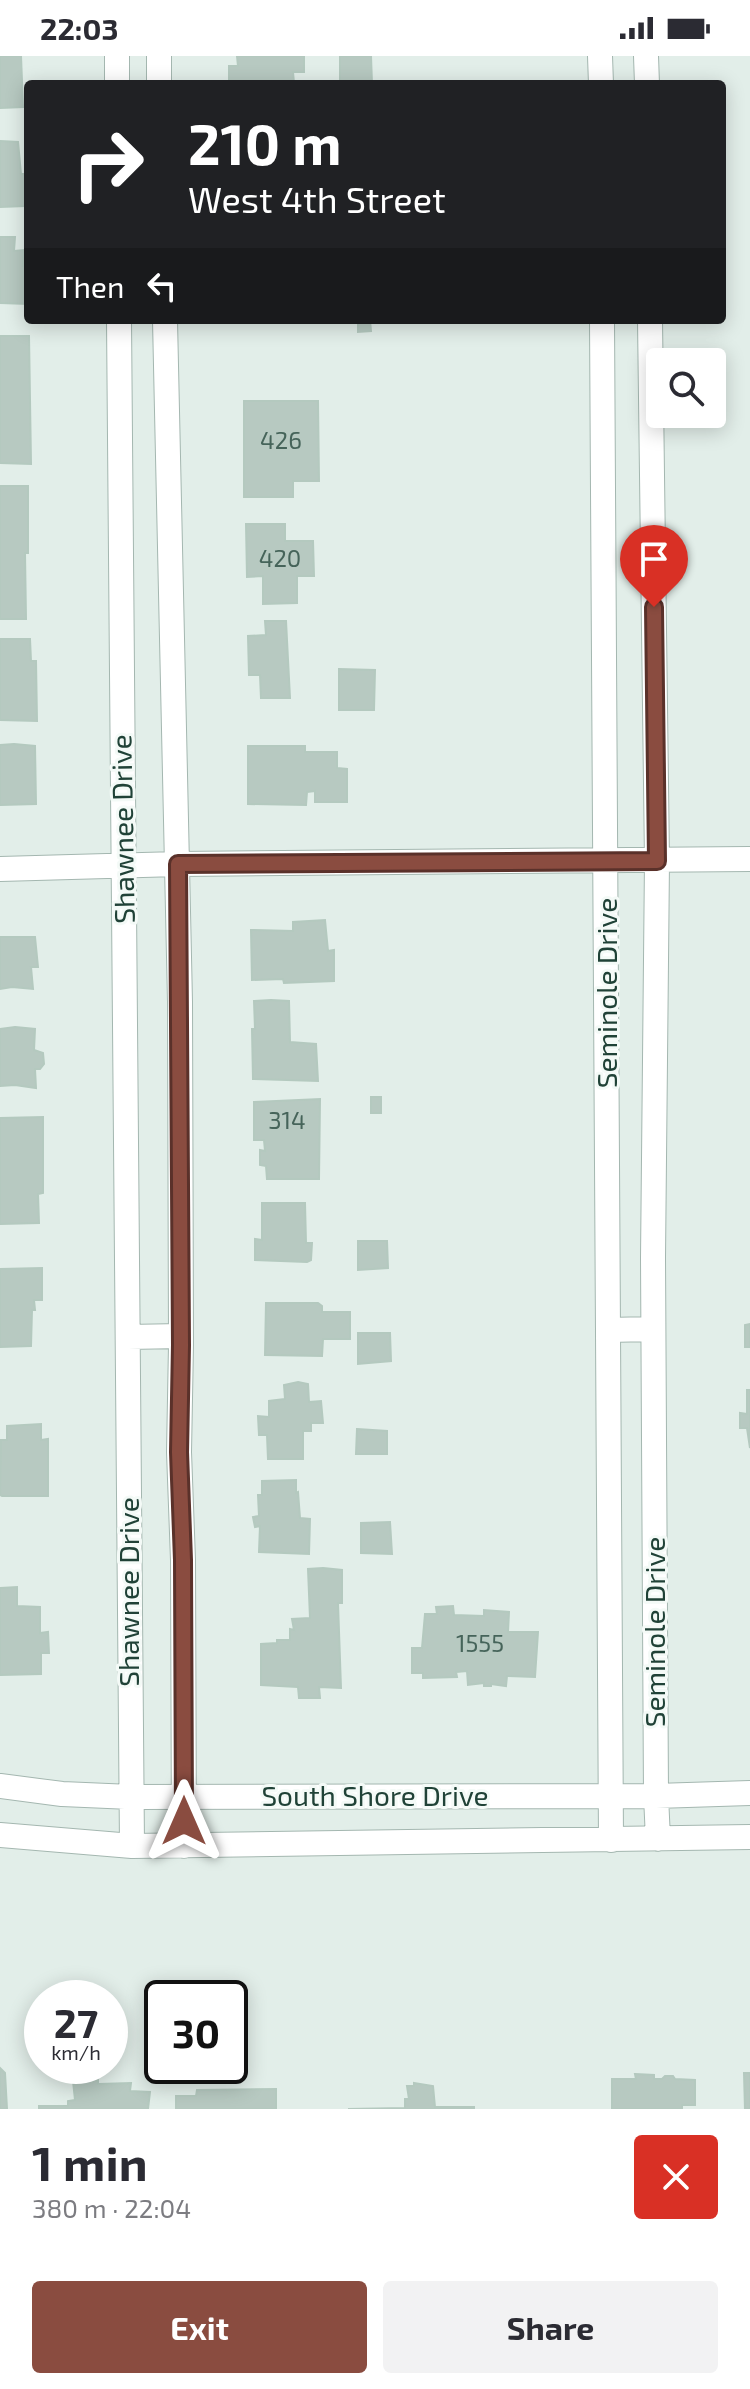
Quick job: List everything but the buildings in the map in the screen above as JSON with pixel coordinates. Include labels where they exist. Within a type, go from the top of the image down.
[{"type":"street","points":[[117,56],[117,80]]},
{"type":"street","points":[[159,56],[159,80]]},
{"type":"street","points":[[600,56],[601,80]]},
{"type":"street","points":[[646,56],[647,80]]},
{"type":"street","name":"Shawnee Drive","points":[[119,324],[132,1846]]},
{"type":"street","name":"Shawnee Drive","points":[[165,324],[178,864],[179,1452],[183,1560],[184,1846]]},
{"type":"street","name":"Seminole Drive","points":[[602,324],[611,1840]]},
{"type":"street","name":"Seminole Drive","points":[[650,324],[657,861],[653,1329],[658,1839]]},
{"type":"street","points":[[0,869],[178,864],[750,859]]},
{"type":"street","points":[[608,1330],[653,1329]]},
{"type":"street","points":[[128,1337],[181,1336]]},
{"type":"street","name":"South Shore Drive","points":[[0,1786],[62,1794],[131,1797],[750,1793]]},
{"type":"street","name":"South Shore Drive","points":[[0,1835],[132,1846],[750,1837]]},
{"type":"route","points":[[184,1821],[183,1560],[179,1452],[178,864],[657,861],[654,607]]}]
